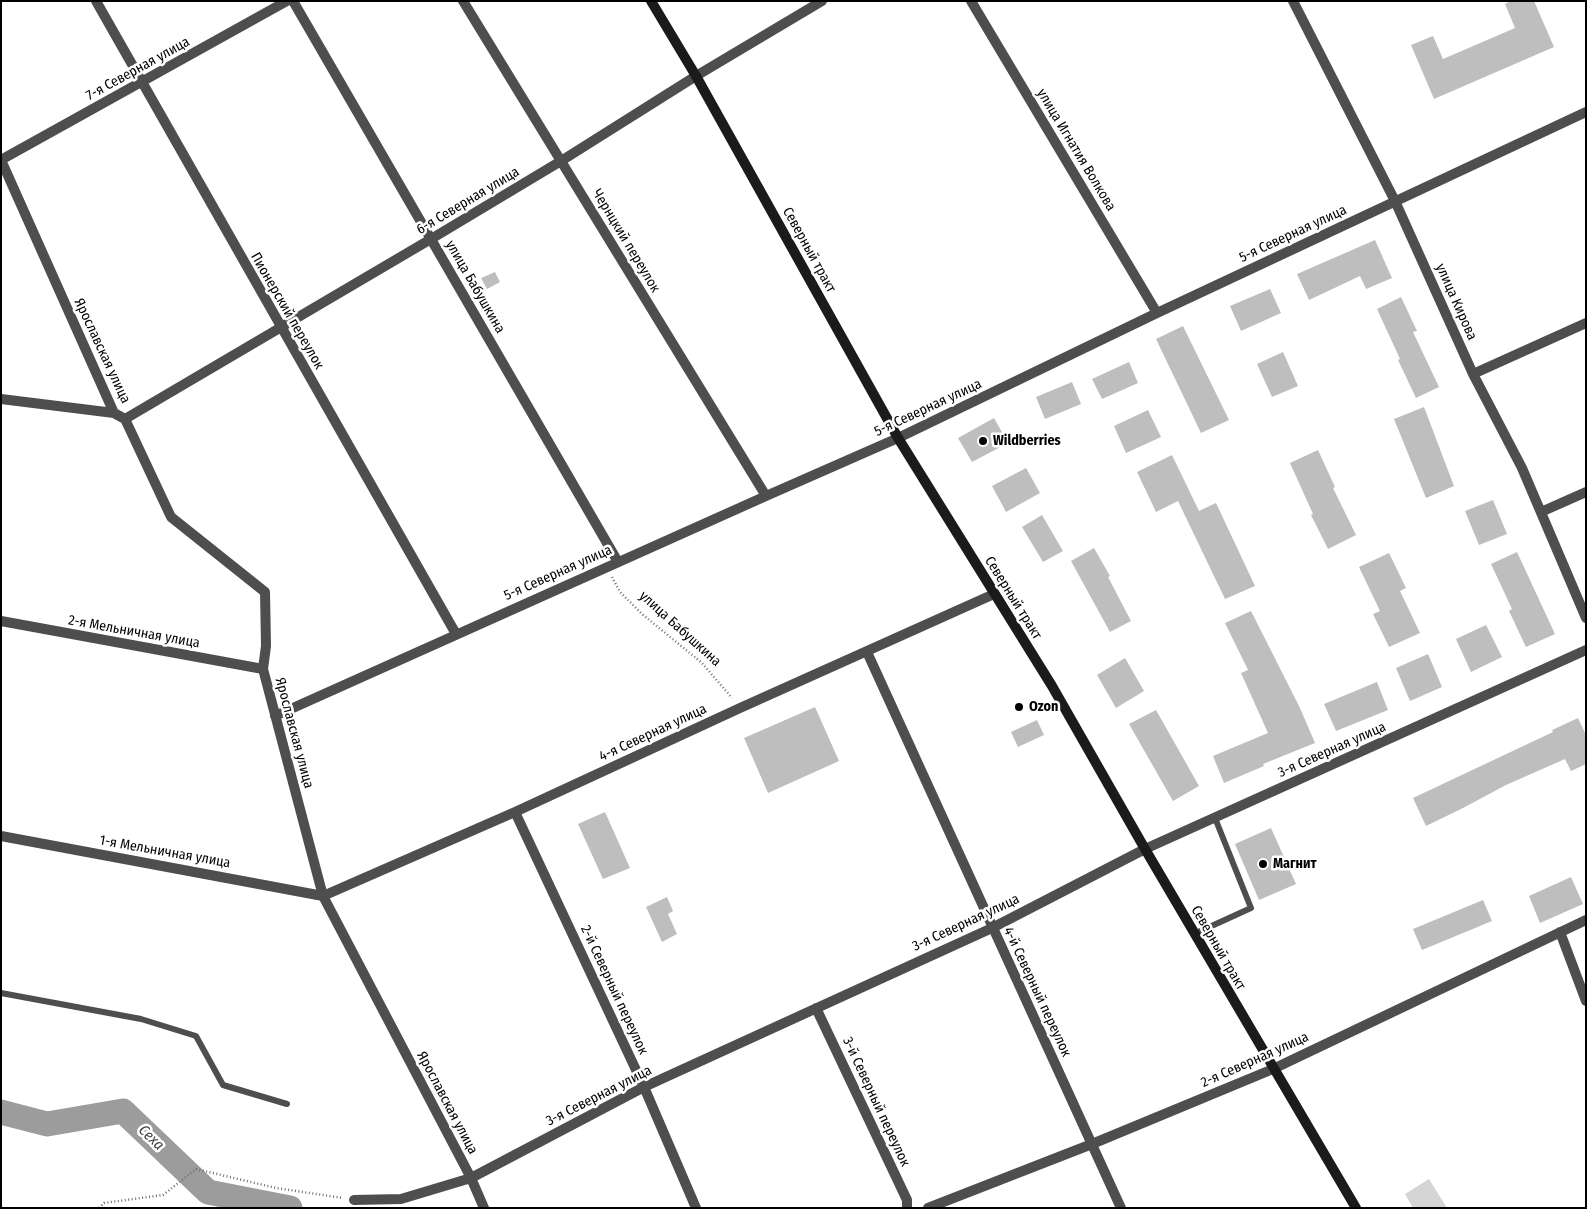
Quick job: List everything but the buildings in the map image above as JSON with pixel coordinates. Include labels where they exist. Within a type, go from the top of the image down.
[{"type":"street","name":"Пионерский переулок","points":[[96,1],[456,634]]},
{"type":"street","name":"7-я Северная улица","points":[[1,160],[286,1]]},
{"type":"street","name":"улица Бабушкина","points":[[293,1],[618,562]]},
{"type":"street","name":"Чернцкий переулок","points":[[463,1],[766,496]]},
{"type":"street","name":"Северный тракт","points":[[651,1],[696,76],[898,438],[1052,686],[1145,850],[1356,1208]]},
{"type":"street","name":"6-я Северная улица","points":[[125,419],[280,326],[431,239],[822,1]]},
{"type":"street","name":"улица Игнатия Волкова","points":[[971,1],[1157,313]]},
{"type":"street","name":"улица Кирова","points":[[1292,1],[1395,201],[1473,374],[1522,468],[1586,618]]},
{"type":"street","name":"5-я Северная улица","points":[[275,716],[607,566],[898,438],[1157,313],[1586,112]]},
{"type":"street","name":"Ярославская улица","points":[[1,160],[114,413],[125,419],[171,517],[265,592],[266,646],[262,669],[323,896],[471,1178],[484,1208]]},
{"type":"street","points":[[1473,374],[1586,323]]},
{"type":"street","points":[[1,399],[114,413]]},
{"type":"street","points":[[1540,512],[1586,492]]},
{"type":"street","name":"4-я Северная улица","points":[[323,896],[515,812],[994,594]]},
{"type":"street","name":"2-я Мельничная улица","points":[[1,621],[262,669]]},
{"type":"street","name":"3-я Северная улица","points":[[354,1200],[401,1199],[471,1178],[644,1088],[992,928],[1145,850],[1586,650]]},
{"type":"street","name":"4-й Северный переулок","points":[[867,652],[1121,1208]]},
{"type":"street","name":"2-й Северный переулок","points":[[515,812],[644,1088],[696,1208]]},
{"type":"street","name":"1-я Мельничная улица","points":[[1,836],[323,896]]},
{"type":"street","name":"2-я Северная улица","points":[[928,1208],[1092,1144],[1273,1069],[1586,920]]},
{"type":"street","points":[[1560,932],[1586,1002]]},
{"type":"street","name":"3-й Северный переулок","points":[[816,1008],[907,1200],[907,1208]]},
{"type":"lane","points":[[1194,934],[1251,908],[1215,818]]},
{"type":"lane","points":[[1,993],[141,1019],[196,1036],[223,1085],[287,1104]]},
{"type":"path","name":"улица Бабушкина","points":[[607,566],[620,592],[642,614],[702,663],[740,708]]},
{"type":"path","points":[[99,1208],[104,1203],[163,1195],[196,1169],[276,1188],[354,1200]]},
{"type":"shaded area","points":[[1429,1179],[1447,1208],[1413,1208],[1405,1194]]},
{"type":"waterway","name":"Сеха","points":[[1,1112],[47,1124],[123,1111],[208,1192],[290,1208]]},
{"type":"place","name":"Wildberries","points":[[983,441]]},
{"type":"place","name":"Ozon","points":[[1019,707]]},
{"type":"place","name":"Магнит","points":[[1263,864]]}]
